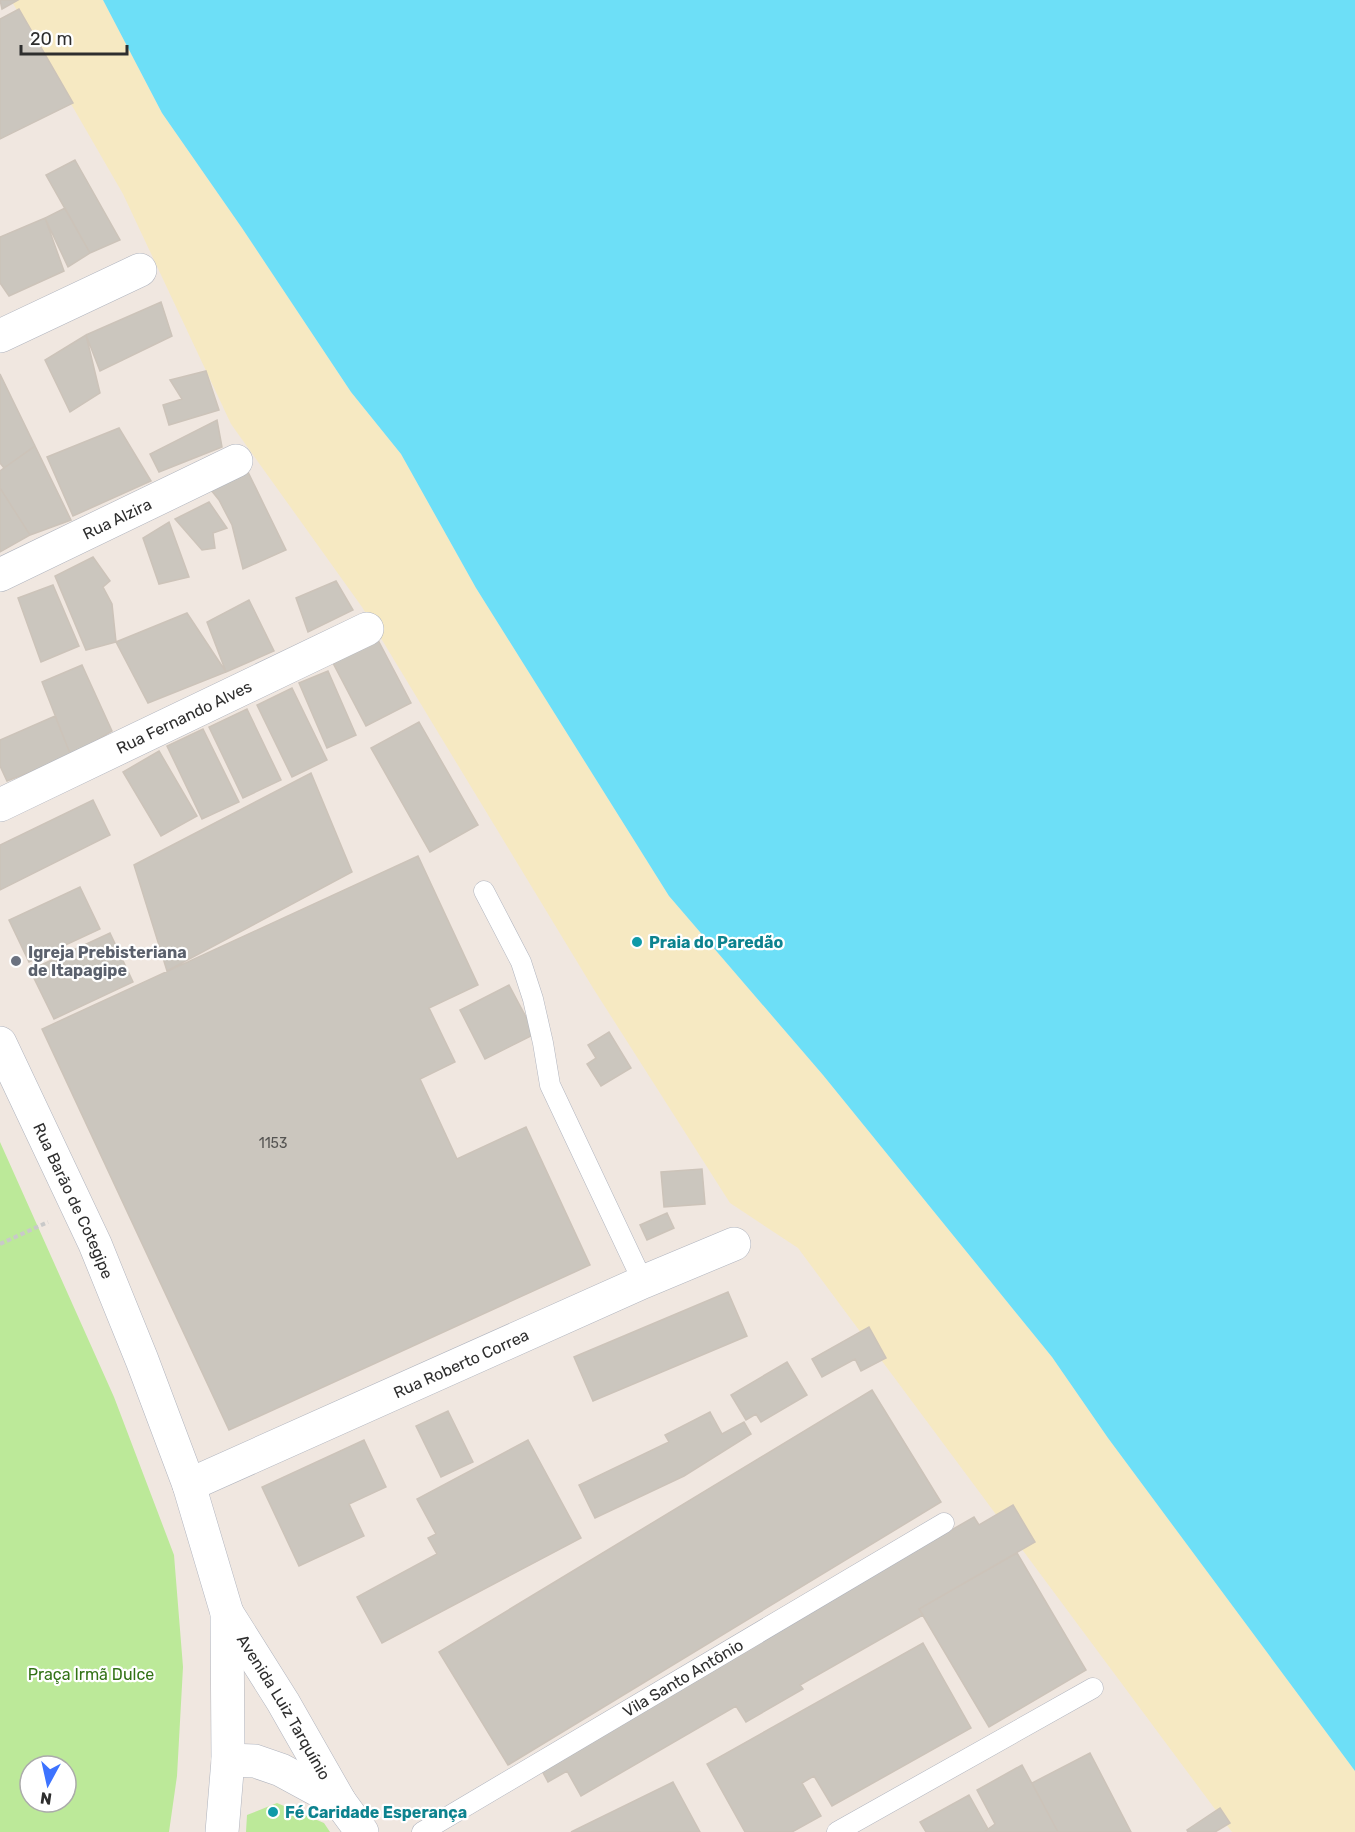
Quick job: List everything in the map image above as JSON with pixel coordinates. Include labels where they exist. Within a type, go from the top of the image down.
[{"type":"street","points":[[0,336],[140,270]]},
{"type":"street","name":"Rua Alzira","points":[[0,575],[236,461]]},
{"type":"street","name":"Rua Fernando Alves","points":[[0,805],[367,629]]},
{"type":"street","name":"Rua Barão de Cotegipe","points":[[0,1042],[79,1209],[142,1360],[189,1485]]},
{"type":"street","name":"Rua Roberto Correa","points":[[189,1485],[643,1282],[735,1244]]},
{"type":"street","points":[[189,1485],[227,1613],[228,1760],[222,1832]]},
{"type":"street","name":"Avenida Luiz Tarquínio","points":[[227,1613],[283,1702],[340,1802],[362,1832]]},
{"type":"street","name":"Avenida Luiz Tarquínio","points":[[228,1760],[255,1761],[281,1770],[340,1802]]},
{"type":"lane","points":[[484,891],[521,962],[533,999],[550,1085],[643,1282]]},
{"type":"lane","name":"Vila Santo Antônio","points":[[422,1832],[944,1523]]},
{"type":"lane","points":[[837,1832],[1093,1688]]},
{"type":"path","points":[[0,1244],[79,1209]]},
{"type":"green space","name":"Praça Irmã Dulce","points":[[0,1142],[114,1397],[174,1555],[183,1667],[177,1776],[169,1832],[0,1832]]},
{"type":"green space","points":[[277,1803],[324,1823],[330,1832],[246,1832],[247,1815]]},
{"type":"sand","name":"Praia do Paredão","points":[[11,0],[103,0],[162,113],[351,392],[401,454],[476,588],[669,896],[823,1075],[1052,1357],[1108,1438],[1355,1771],[1355,1832],[1232,1832],[798,1248],[730,1203],[593,988],[362,607],[231,424],[123,194]]},
{"type":"water","points":[[103,0],[1355,0],[1355,1771],[1108,1438],[1052,1357],[823,1075],[669,896],[476,588],[401,454],[351,392],[162,113]]},
{"type":"building","points":[[0,0],[18,0],[2,9]]},
{"type":"building","points":[[19,9],[73,103],[0,139],[0,19]]},
{"type":"building","points":[[75,160],[120,240],[90,253],[46,175]]},
{"type":"building","points":[[65,208],[90,253],[68,267],[45,218]]},
{"type":"building","points":[[45,218],[64,271],[9,296],[0,283],[0,237]]},
{"type":"building","points":[[161,302],[172,336],[100,371],[86,335]]},
{"type":"building","points":[[86,335],[100,393],[70,412],[45,360]]},
{"type":"building","points":[[206,371],[219,410],[169,425],[163,405],[182,399],[170,380]]},
{"type":"building","points":[[0,374],[35,446],[4,468],[0,463]]},
{"type":"building","points":[[217,420],[222,447],[159,472],[150,454]]},
{"type":"building","points":[[119,428],[151,481],[73,516],[47,457]]},
{"type":"building","points":[[35,446],[71,520],[30,535],[0,488],[0,471]]},
{"type":"building","points":[[248,472],[286,550],[243,569],[232,525],[211,490]]},
{"type":"building","points":[[0,488],[30,535],[0,552]]},
{"type":"building","points":[[209,502],[227,528],[213,533],[215,548],[202,550],[175,519]]},
{"type":"building","points":[[169,522],[189,577],[159,584],[143,538]]},
{"type":"building","points":[[93,557],[110,581],[103,587],[112,604],[116,642],[86,650],[55,576]]},
{"type":"building","points":[[336,581],[353,610],[308,632],[296,598]]},
{"type":"building","points":[[53,585],[79,646],[41,662],[18,598]]},
{"type":"building","points":[[249,600],[274,651],[226,672],[207,622]]},
{"type":"building","points":[[187,613],[226,672],[148,703],[116,642]]},
{"type":"building","points":[[378,640],[411,703],[366,726],[333,663]]},
{"type":"building","points":[[82,665],[112,731],[71,756],[42,682]]},
{"type":"building","points":[[328,671],[356,735],[327,748],[299,683]]},
{"type":"building","points":[[292,688],[327,760],[292,777],[257,705]]},
{"type":"building","points":[[247,709],[281,780],[243,798],[209,727]]},
{"type":"building","points":[[55,716],[71,756],[7,781],[0,766],[0,740]]},
{"type":"building","points":[[419,722],[478,825],[430,852],[371,748]]},
{"type":"building","points":[[203,729],[239,802],[202,819],[167,746]]},
{"type":"building","points":[[159,751],[197,816],[161,836],[123,772]]},
{"type":"building","points":[[311,773],[352,872],[167,971],[134,865]]},
{"type":"building","points":[[93,800],[110,835],[0,890],[0,845]]},
{"type":"building","points":[[418,856],[478,985],[429,1008],[455,1062],[420,1079],[457,1159],[526,1127],[590,1265],[229,1430],[42,1029]]},
{"type":"building","points":[[80,887],[100,929],[29,962],[9,920]]},
{"type":"building","points":[[110,933],[133,982],[54,1019],[30,970]]},
{"type":"building","points":[[509,985],[535,1034],[485,1059],[460,1010]]},
{"type":"building","points":[[609,1032],[631,1068],[601,1086],[587,1064],[596,1058],[588,1045]]},
{"type":"building","points":[[702,1169],[705,1204],[664,1207],[661,1172]]},
{"type":"building","points":[[667,1213],[674,1228],[647,1240],[640,1225]]},
{"type":"building","points":[[728,1292],[747,1336],[593,1401],[574,1357]]},
{"type":"building","points":[[869,1327],[886,1358],[861,1371],[855,1359],[822,1377],[812,1359]]},
{"type":"building","points":[[787,1362],[807,1395],[761,1422],[756,1414],[746,1420],[731,1395]]},
{"type":"building","points":[[872,1390],[941,1502],[508,1765],[439,1652]]},
{"type":"building","points":[[448,1411],[473,1462],[441,1477],[416,1426]]},
{"type":"building","points":[[710,1412],[722,1434],[744,1422],[751,1434],[684,1476],[595,1518],[579,1485],[669,1442],[665,1435]]},
{"type":"building","points":[[364,1440],[386,1487],[349,1504],[364,1536],[299,1566],[262,1487]]},
{"type":"building","points":[[528,1440],[581,1538],[382,1643],[357,1597],[437,1554],[428,1538],[436,1534],[417,1499]]},
{"type":"building","points":[[1013,1505],[1035,1542],[919,1609],[923,1615],[800,1685],[803,1689],[746,1722],[736,1706],[581,1796],[567,1771],[548,1782],[540,1767],[974,1517],[979,1525]]},
{"type":"building","points":[[1017,1553],[1086,1670],[989,1727],[919,1609]]},
{"type":"building","points":[[923,1643],[971,1728],[832,1806],[814,1776],[802,1783],[821,1816],[792,1832],[745,1832],[707,1764]]},
{"type":"building","points":[[1090,1753],[1131,1832],[1058,1832],[1032,1783]]},
{"type":"building","points":[[1022,1765],[1058,1832],[984,1832],[995,1824],[977,1790]]},
{"type":"building","points":[[673,1782],[700,1832],[571,1832]]},
{"type":"building","points":[[969,1795],[988,1829],[984,1832],[926,1832],[920,1822]]},
{"type":"building","points":[[1220,1808],[1230,1823],[1215,1832],[1188,1832],[1187,1830]]},
{"type":"place","name":"Praia do Paredão","points":[[637,942]]},
{"type":"place","name":"Igreja Prebisteriana de Itapagipe","points":[[16,961]]},
{"type":"place","name":"Fé Caridade Esperança","points":[[273,1812]]}]
